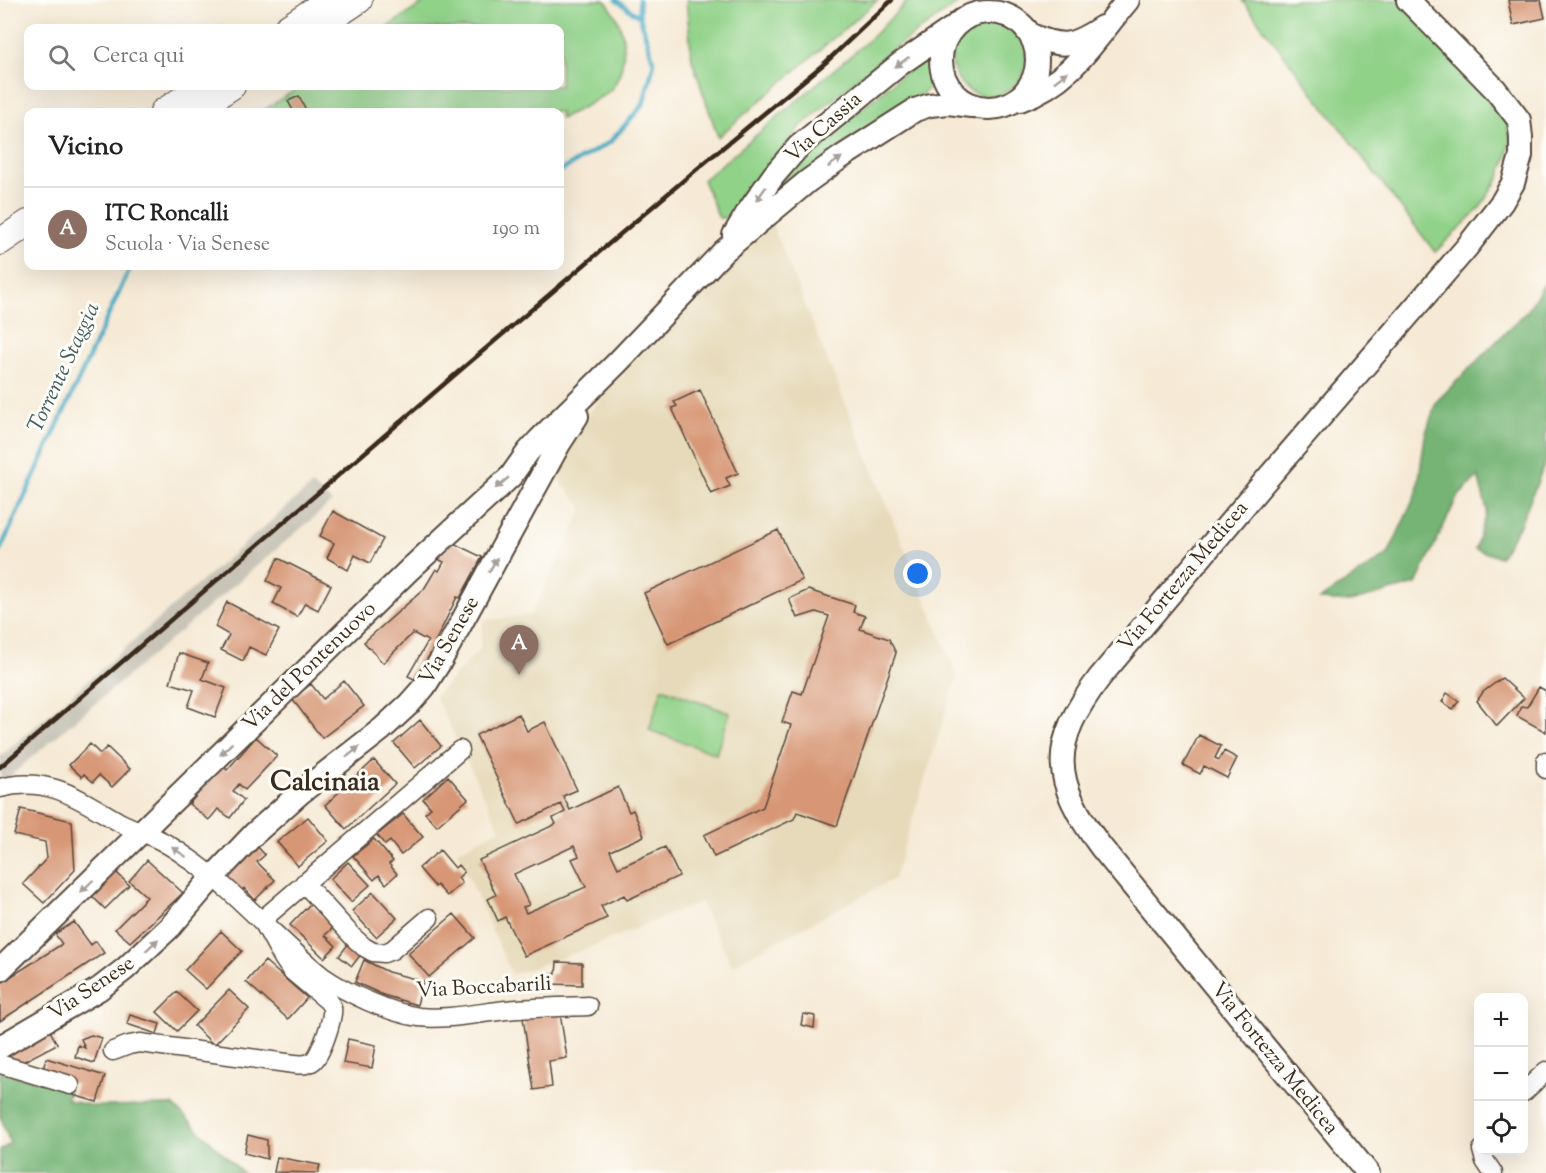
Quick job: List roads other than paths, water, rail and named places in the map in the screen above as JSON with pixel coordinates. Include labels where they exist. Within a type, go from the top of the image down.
[{"type":"highway","points":[[293,24],[329,0]]},
{"type":"highway","points":[[323,24],[359,0]]},
{"type":"highway","points":[[169,108],[197,90]]},
{"type":"highway","points":[[198,108],[226,90]]},
{"type":"highway","points":[[0,222],[24,206]]},
{"type":"highway","points":[[0,242],[24,226]]},
{"type":"main road","points":[[1031,36],[1053,43],[1072,43],[1084,39],[1108,23],[1128,0]]},
{"type":"main road","points":[[1408,0],[1495,89],[1519,120]]},
{"type":"main road","name":"Via Fortezza Medicea","points":[[1368,1173],[1101,847],[1082,821],[1071,799],[1063,773],[1062,758],[1073,718],[1100,677],[1467,247],[1502,202],[1513,183],[1519,163],[1521,143],[1519,120],[1513,100],[1504,86],[1424,0]]},
{"type":"main road","name":"Via Cassia","points":[[724,251],[774,175],[799,146],[826,122],[900,64],[951,29],[975,8],[1000,13],[1016,9],[1031,36]]},
{"type":"main road","name":"Via Cassia","points":[[617,363],[724,251],[808,181],[840,158],[915,110],[930,105],[949,103],[984,109],[997,108],[1048,88],[1065,75],[1093,46],[1108,23]]},
{"type":"main road","points":[[951,29],[941,50],[942,73],[948,87],[958,98],[971,106]]},
{"type":"main road","points":[[1010,104],[1023,95],[1032,82],[1037,66],[1036,51],[1031,36]]},
{"type":"main road","name":"Via del Pontenuovo","points":[[0,970],[409,570],[511,476],[540,439],[617,363]]},
{"type":"main road","name":"Via Senese","points":[[0,1047],[99,989],[126,969],[170,927],[212,878],[269,819],[387,725],[409,704],[424,687],[441,660],[566,433],[617,363]]},
{"type":"main road","points":[[521,462],[531,463],[535,469],[531,495]]},
{"type":"street","points":[[113,1051],[140,1043],[294,1064],[309,1064],[315,1060],[332,1020],[332,1007],[291,970],[261,920],[460,750]]},
{"type":"street","points":[[1546,761],[1546,769]]},
{"type":"street","name":"Via Boccabarili","points":[[0,788],[27,783],[49,787],[158,839],[182,853],[328,980],[398,1012],[433,1017],[533,1008],[588,1006]]},
{"type":"street","points":[[304,883],[354,938],[374,952],[384,953],[392,950],[429,918]]},
{"type":"street","points":[[0,1064],[70,1085]]},
{"type":"street","points":[[1528,1088],[1546,1071]]},
{"type":"street","points":[[1483,1155],[1493,1173]]},
{"type":"waterway","points":[[616,0],[640,17]]},
{"type":"waterway","name":"Torrente Staggia","points":[[564,169],[610,142],[643,105],[654,63],[640,17],[639,0]]},
{"type":"waterway","name":"Torrente Staggia","points":[[0,550],[129,270]]},
{"type":"railway","points":[[0,767],[457,373],[825,63],[892,0]]},
{"type":"place","name":"ITC Roncalli","points":[[519,675]]},
{"type":"district","name":"Calcinaia","points":[[325,783]]}]
